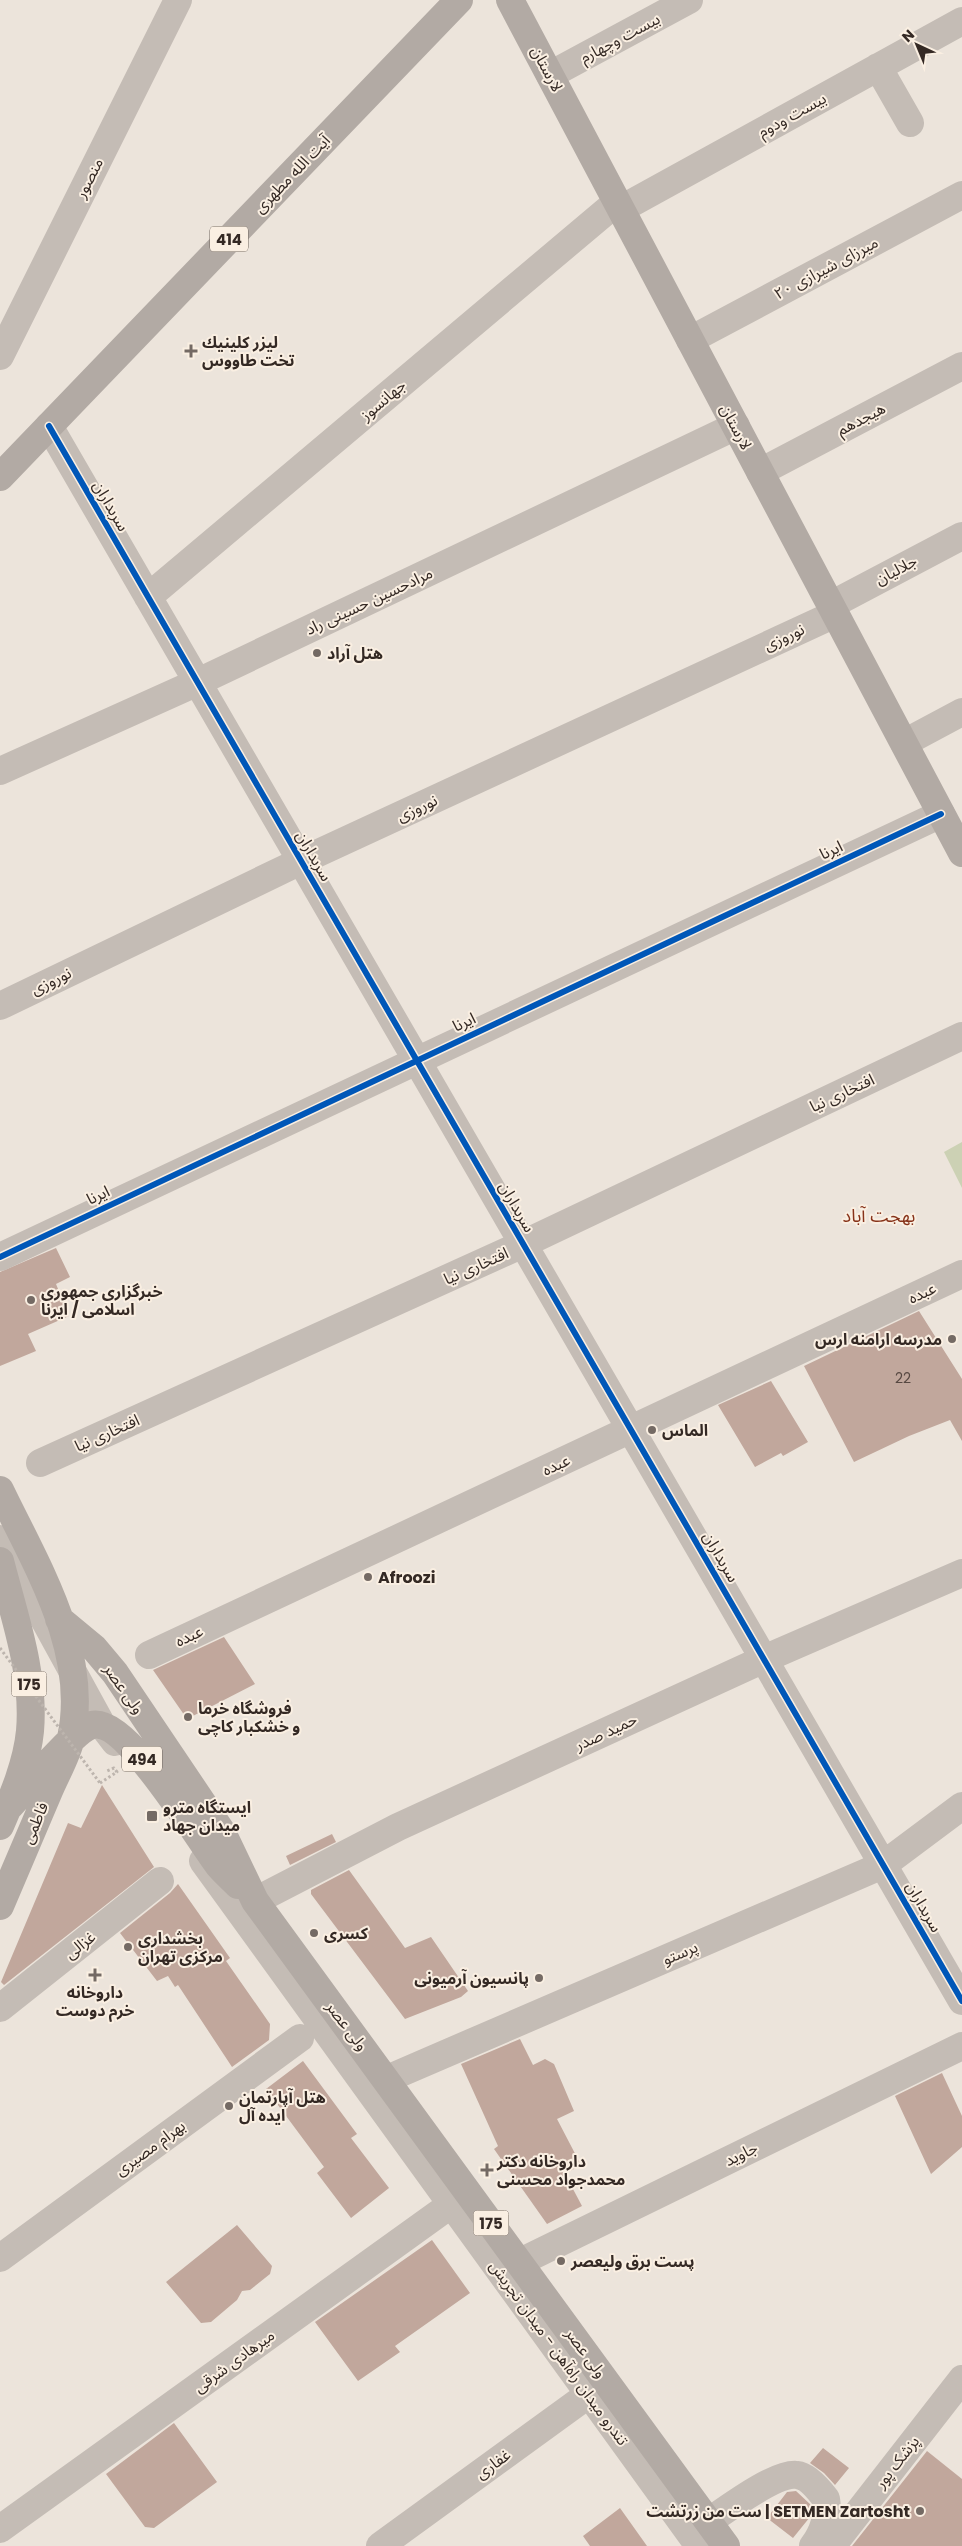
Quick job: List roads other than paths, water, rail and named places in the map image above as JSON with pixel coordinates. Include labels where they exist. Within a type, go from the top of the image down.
[{"type":"main road","name":"آیت الله مطهری","points":[[0,477],[459,0]]},
{"type":"main road","name":"لارستان","points":[[510,0],[962,853]]},
{"type":"main road","name":"ولی عصر","points":[[0,1490],[42,1577],[59,1619],[94,1648],[114,1673],[222,1832],[255,1901],[387,2079],[460,2199],[520,2262],[598,2387],[704,2534],[726,2546]]},
{"type":"main road","name":"175","points":[[0,1561],[25,1658],[30,1703],[28,1746],[4,1817]]},
{"type":"main road","points":[[59,1619],[74,1673],[74,1710],[70,1741]]},
{"type":"main road","points":[[4,1817],[70,1741],[85,1728],[102,1725]]},
{"type":"main road","name":"494","points":[[102,1725],[116,1732],[137,1751],[220,1867],[255,1901]]},
{"type":"main road","name":"فاطمی","points":[[0,1906],[70,1741]]},
{"type":"street","name":"منصور","points":[[0,356],[178,0]]},
{"type":"street","name":"بیست وچهارم","points":[[550,75],[689,0]]},
{"type":"street","name":"بیست ودوم","points":[[619,206],[962,21]]},
{"type":"street","points":[[878,67],[910,123]]},
{"type":"street","name":"میرزای شیرازی ۲۰","points":[[690,340],[961,197]]},
{"type":"street","name":"جهانسوز","points":[[148,597],[619,206]]},
{"type":"street","name":"هیجدهم","points":[[760,472],[962,366]]},
{"type":"street","name":"سربداران","points":[[49,426],[962,2001]]},
{"type":"street","name":"مرادحسین حسینی راد","points":[[0,771],[198,682],[736,426]]},
{"type":"street","name":"جلالیان","points":[[833,609],[962,536]]},
{"type":"street","name":"نوروزی","points":[[0,1006],[833,609]]},
{"type":"street","points":[[904,743],[962,712]]},
{"type":"street","name":"ايرنا","points":[[0,1257],[416,1059],[941,814]]},
{"type":"street","name":"افتخاری نیا","points":[[40,1463],[523,1244],[962,1036]]},
{"type":"street","name":"عبده","points":[[149,1655],[962,1274]]},
{"type":"street","name":"تندرو میدان راه‌آهن - میدان تجریش","points":[[0,1539],[102,1725],[460,2199],[598,2387]]},
{"type":"street","name":"حمید صدر","points":[[255,1901],[398,1827],[764,1659],[962,1573]]},
{"type":"street","name":"پرستو","points":[[387,2079],[883,1865],[962,1806]]},
{"type":"street","name":"غزالی","points":[[0,2008],[160,1881]]},
{"type":"street","name":"بهرام مصیری","points":[[0,2258],[300,2038]]},
{"type":"street","name":"جاوید","points":[[520,2262],[962,2046]]},
{"type":"street","name":"میرهادی شرقی","points":[[0,2529],[460,2199]]},
{"type":"street","name":"پزشک پور","points":[[832,2546],[962,2379]]},
{"type":"street","name":"غفاری","points":[[380,2546],[598,2387]]},
{"type":"street","points":[[704,2534],[752,2492],[783,2476],[797,2475],[810,2482],[826,2499],[826,2517],[818,2540],[813,2546]]},
{"type":"place","name":"ليزر كلينيك تخت طاووس","points":[[191,351]]},
{"type":"place","name":"هتل آراد","points":[[317,653]]},
{"type":"place","name":"خبرگزاری جمهوری اسلامی / ایرنا","points":[[31,1300]]},
{"type":"place","name":"مدرسه ارامنه ارس","points":[[952,1339]]},
{"type":"place","name":"الماس","points":[[652,1430]]},
{"type":"place","name":"Afroozi","points":[[368,1577]]},
{"type":"place","name":"فروشگاه خرما و خشکبار کاچی","points":[[188,1717]]},
{"type":"place","name":"ایستگاه مترو میدان جهاد","points":[[152,1816]]},
{"type":"place","name":"كسرى","points":[[314,1933]]},
{"type":"place","name":"بخشداری مرکزی تهران","points":[[128,1947]]},
{"type":"place","name":"داروخانه خرم دوست","points":[[95,1975]]},
{"type":"place","name":"پانسیون آرمیونی","points":[[539,1978]]},
{"type":"place","name":"هتل آپارتمان ایده آل","points":[[229,2106]]},
{"type":"place","name":"داروخانه دکتر محمدجواد محسنی","points":[[487,2170]]},
{"type":"place","name":"پست برق ولیعصر","points":[[561,2261]]},
{"type":"place","name":"ست من زرتشت | SETMEN Zartosht","points":[[920,2511]]},
{"type":"district","name":"بهجت آباد","points":[[879,1215]]}]
